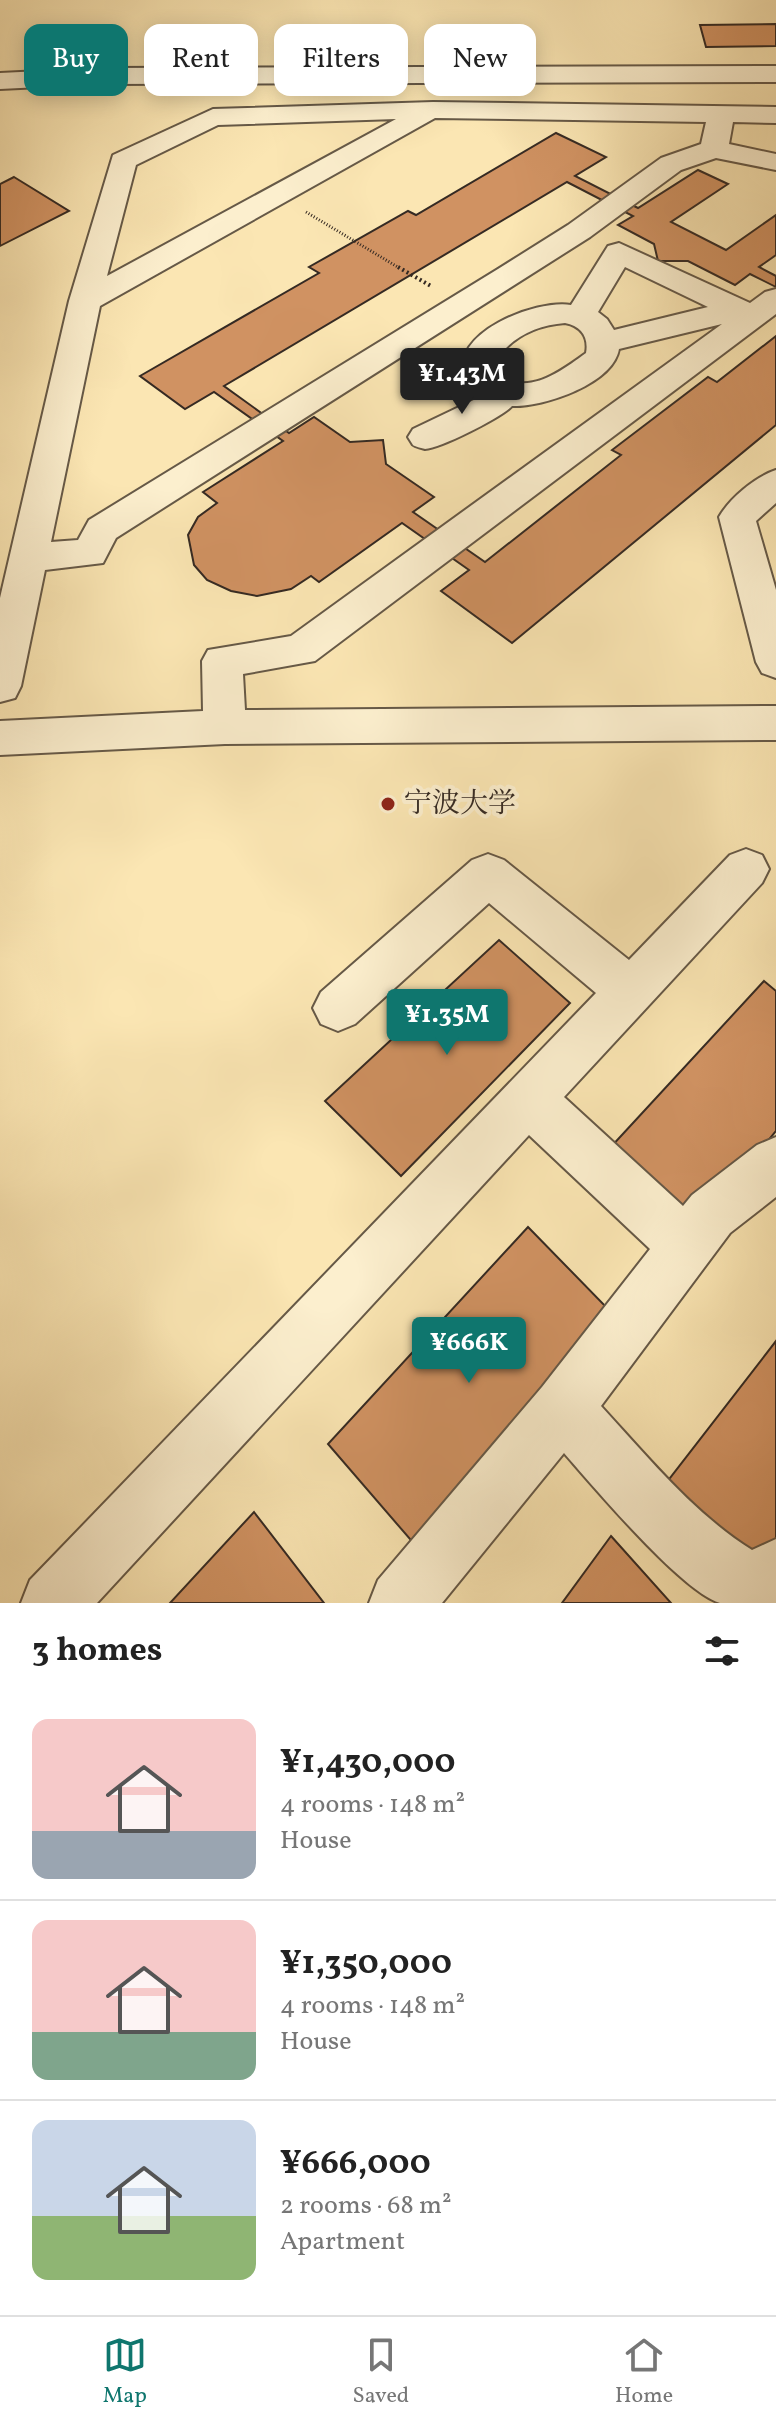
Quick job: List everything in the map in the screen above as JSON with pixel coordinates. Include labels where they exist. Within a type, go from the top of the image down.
[{"type":"street","points":[[0,65],[144,61],[776,60]]},
{"type":"street","points":[[0,81],[102,76],[776,74]]},
{"type":"street","points":[[85,301],[433,110]]},
{"type":"street","points":[[0,686],[31,557],[85,301],[123,161],[213,117],[433,110],[776,115]]},
{"type":"street","points":[[714,149],[721,113]]},
{"type":"street","points":[[31,557],[90,553],[102,529],[509,276],[579,231],[671,164],[714,149],[776,162]]},
{"type":"street","points":[[579,231],[619,252],[755,308]]},
{"type":"street","points":[[580,315],[619,252]]},
{"type":"street","points":[[509,276],[515,328]]},
{"type":"street","points":[[460,305],[515,328]]},
{"type":"street","points":[[604,343],[755,308]]},
{"type":"street","points":[[225,727],[222,661],[301,650],[638,405],[755,308]]},
{"type":"street","points":[[556,313],[580,315],[598,327],[604,343],[601,358],[553,388],[525,396],[503,395],[490,389],[481,378],[480,367],[488,347],[515,328],[533,317],[556,313]]},
{"type":"street","points":[[582,372],[638,405]]},
{"type":"street","points":[[530,482],[582,372]]},
{"type":"street","points":[[425,437],[491,408],[503,395]]},
{"type":"street","points":[[776,483],[737,517],[776,662]]},
{"type":"street","points":[[0,738],[225,727],[776,723]]},
{"type":"street","points":[[53,1603],[746,869]]},
{"type":"street","points":[[338,1008],[488,874],[631,992]]},
{"type":"street","points":[[530,1101],[686,1245]]},
{"type":"street","points":[[401,1603],[563,1408],[711,1214],[776,1164]]},
{"type":"street","points":[[563,1408],[646,1499],[713,1562],[761,1592],[776,1571]]},
{"type":"path","points":[[278,195],[431,286]]},
{"type":"building","points":[[776,24],[776,46],[706,47],[700,25]]},
{"type":"building","points":[[556,133],[606,157],[575,176],[638,208],[698,170],[728,184],[671,222],[726,250],[776,215],[776,255],[759,267],[776,276],[776,287],[750,274],[735,285],[688,261],[658,261],[654,244],[618,225],[633,216],[567,182],[224,386],[289,433],[314,417],[350,442],[383,440],[386,464],[434,497],[413,512],[485,562],[621,455],[612,450],[708,377],[717,382],[776,336],[776,425],[512,643],[441,591],[469,570],[402,523],[319,582],[311,576],[291,589],[257,596],[231,591],[207,580],[194,565],[188,535],[198,517],[217,503],[203,492],[283,441],[214,392],[185,409],[140,376],[319,273],[309,267],[408,211],[416,215]]},
{"type":"building","points":[[14,177],[69,211],[0,246],[0,184]]},
{"type":"building","points":[[499,940],[570,1003],[401,1176],[325,1101]]},
{"type":"building","points":[[764,981],[776,991],[776,1131],[697,1227],[609,1149]]},
{"type":"building","points":[[528,1227],[611,1312],[416,1546],[328,1444]]},
{"type":"building","points":[[776,1341],[776,1582],[667,1482]]},
{"type":"building","points":[[254,1512],[324,1603],[170,1603]]},
{"type":"building","points":[[611,1536],[671,1603],[562,1603]]},
{"type":"place","name":"宁波大学","points":[[388,804]]}]
